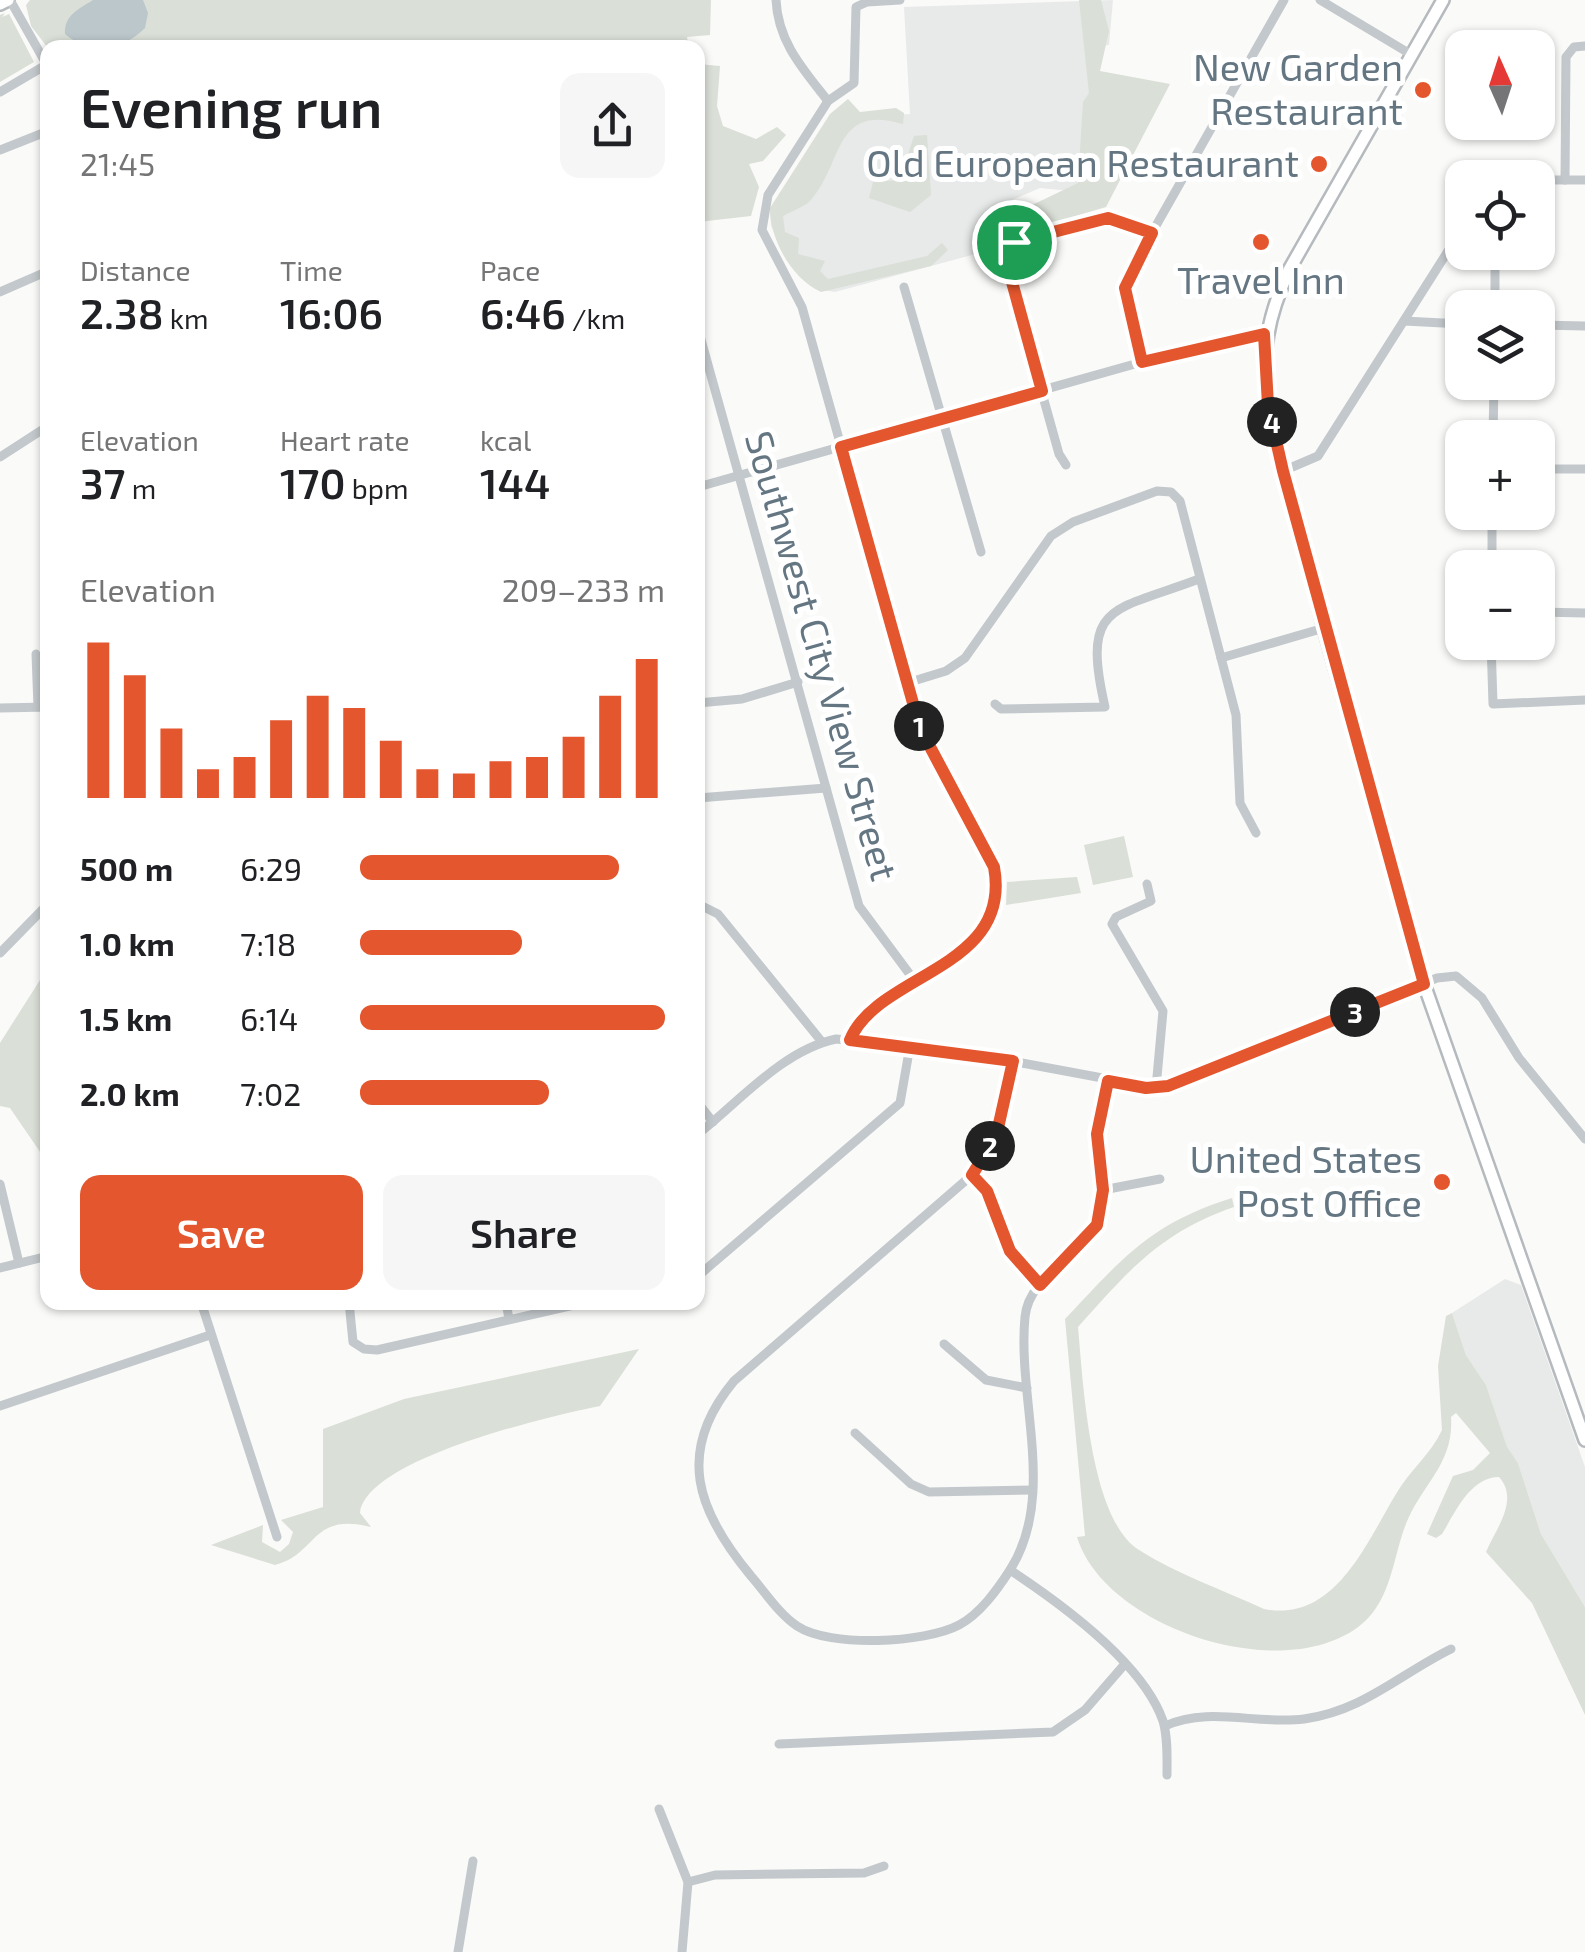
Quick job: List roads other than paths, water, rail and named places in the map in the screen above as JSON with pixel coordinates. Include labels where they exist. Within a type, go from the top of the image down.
[{"type":"main road","points":[[0,4],[9,0]]},
{"type":"main road","points":[[1443,0],[1289,270],[1264,334],[1265,387],[1324,628],[1424,984],[1585,1440]]},
{"type":"street","points":[[9,0],[40,54]]},
{"type":"street","points":[[776,0],[780,32],[794,58],[828,100]]},
{"type":"street","points":[[850,1040],[858,1020],[917,984],[989,923],[999,892],[994,867],[920,728],[802,307],[762,230],[768,196],[828,100],[854,83],[855,13],[861,3],[900,0]]},
{"type":"street","points":[[1142,362],[1125,288],[1284,0]]},
{"type":"street","points":[[1320,0],[1412,54]]},
{"type":"street","points":[[1565,180],[1565,64],[1569,51],[1582,46]]},
{"type":"street","points":[[0,92],[40,70]]},
{"type":"street","points":[[0,150],[40,134]]},
{"type":"street","points":[[1555,180],[1585,180]]},
{"type":"street","points":[[1066,465],[1059,454],[1004,253],[1014,242],[1108,218],[1152,233]]},
{"type":"street","points":[[1283,471],[1318,456],[1445,256]]},
{"type":"street","points":[[0,292],[40,274]]},
{"type":"street","points":[[904,287],[982,552]]},
{"type":"street","points":[[1404,321],[1445,323]]},
{"type":"street","points":[[1555,325],[1585,326]]},
{"type":"street","points":[[705,485],[1142,362],[1264,334]]},
{"type":"street","name":"Southwest City View Street","points":[[705,354],[860,906],[917,984]]},
{"type":"street","points":[[0,456],[40,431]]},
{"type":"street","points":[[1555,469],[1585,469]]},
{"type":"street","points":[[907,683],[946,671],[965,658],[1051,536],[1074,522],[1157,491],[1171,492],[1180,501],[1236,714],[1240,803],[1256,833]]},
{"type":"street","points":[[995,704],[1001,708],[1105,707],[1094,656],[1102,624],[1114,612],[1200,579]]},
{"type":"street","points":[[1555,612],[1585,613]]},
{"type":"street","points":[[1221,658],[1324,628]]},
{"type":"street","points":[[36,654],[40,684]]},
{"type":"street","points":[[1491,660],[1491,699],[1498,706],[1585,700]]},
{"type":"street","points":[[705,702],[742,699],[798,682]]},
{"type":"street","points":[[0,708],[40,707]]},
{"type":"street","points":[[705,797],[826,788]]},
{"type":"street","points":[[1147,884],[1151,901],[1116,916],[1112,924],[1162,1006],[1156,1088]]},
{"type":"street","points":[[705,908],[718,914],[822,1042]]},
{"type":"street","points":[[0,953],[40,912]]},
{"type":"street","points":[[705,1128],[791,1058],[822,1042],[850,1040],[910,1046],[1156,1088],[1424,984],[1456,976],[1470,984],[1519,1058],[1585,1139]]},
{"type":"street","points":[[705,1270],[900,1103],[910,1046]]},
{"type":"street","points":[[1013,1061],[996,1137],[972,1175],[719,1399],[700,1442],[698,1466],[708,1516],[720,1540],[796,1626],[820,1637],[848,1641],[932,1634],[958,1626],[977,1614],[1010,1570],[1031,1523],[1024,1318],[1040,1285],[1097,1225],[1103,1190],[1097,1134],[1108,1081]]},
{"type":"street","points":[[705,1112],[713,1122]]},
{"type":"street","points":[[972,1175],[987,1191],[1010,1251],[1040,1285]]},
{"type":"street","points":[[1103,1190],[1160,1179]]},
{"type":"street","points":[[0,1184],[19,1263]]},
{"type":"street","points":[[0,1268],[40,1258]]},
{"type":"street","points":[[204,1310],[277,1537]]},
{"type":"street","points":[[349,1310],[350,1331],[364,1350],[553,1310]]},
{"type":"street","points":[[507,1310],[509,1320]]},
{"type":"street","points":[[0,1406],[210,1336]]},
{"type":"street","points":[[944,1344],[986,1380],[1027,1388]]},
{"type":"street","points":[[854,1433],[911,1484],[929,1492],[1032,1490]]},
{"type":"street","points":[[1010,1570],[1046,1594],[1124,1665],[1156,1704],[1165,1726],[1168,1776]]},
{"type":"street","points":[[1165,1726],[1201,1715],[1290,1720],[1341,1711],[1377,1697],[1450,1649]]},
{"type":"street","points":[[778,1744],[1052,1732],[1085,1710],[1124,1665]]},
{"type":"street","points":[[658,1809],[688,1882],[682,1952]]},
{"type":"street","points":[[458,1952],[473,1861]]},
{"type":"street","points":[[688,1882],[715,1875],[864,1873],[884,1866]]},
{"type":"place","name":"New Garden Restaurant","points":[[1423,90]]},
{"type":"place","name":"Old European Restaurant","points":[[1319,164]]},
{"type":"place","name":"Travel Inn","points":[[1261,242]]},
{"type":"place","name":"United States Post Office","points":[[1442,1182]]}]
